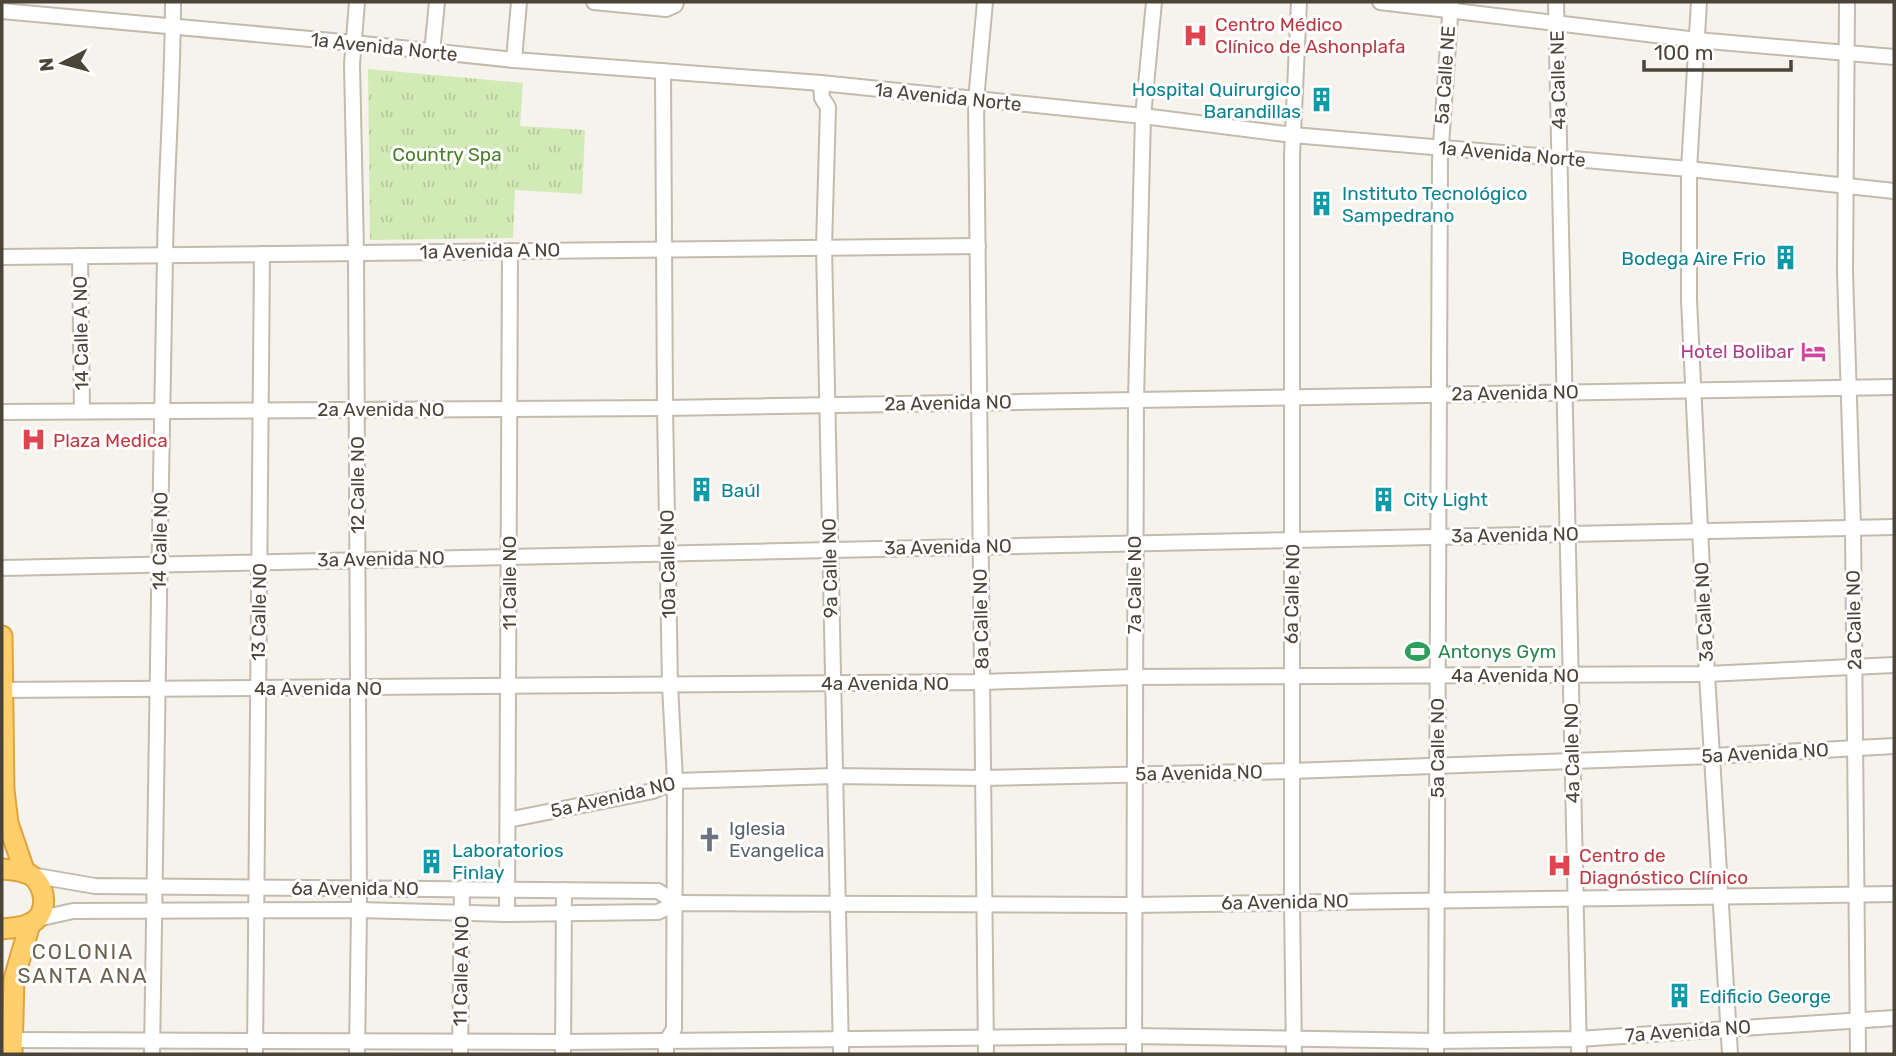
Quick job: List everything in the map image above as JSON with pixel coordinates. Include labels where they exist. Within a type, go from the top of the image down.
[{"type":"highway","points":[[2,636],[4,790],[8,823],[28,874],[42,887],[44,898],[43,907],[33,921],[14,979],[12,1047]]},
{"type":"highway","points":[[2,869],[28,874]]},
{"type":"highway","points":[[2,929],[33,921]]},
{"type":"street","points":[[82,2],[82,18]]},
{"type":"street","name":"14 Calle NO","points":[[152,1047],[165,255],[173,2]]},
{"type":"street","name":"12 Calle NO","points":[[357,1047],[359,888],[354,43],[358,2]]},
{"type":"street","points":[[432,52],[437,2]]},
{"type":"street","points":[[514,60],[519,2]]},
{"type":"street","points":[[594,2],[666,9],[676,2]]},
{"type":"street","name":"8a Calle NO","points":[[985,2],[976,100],[986,1054]]},
{"type":"street","name":"7a Calle NO","points":[[1134,1054],[1136,400],[1143,116],[1154,2]]},
{"type":"street","name":"6a Calle NO","points":[[1294,1047],[1291,397],[1293,135],[1299,2]]},
{"type":"street","points":[[1380,2],[1450,5],[1697,40],[1894,57]]},
{"type":"street","name":"4a Calle NE","points":[[1556,2],[1560,158]]},
{"type":"street","name":"3a Calle NO","points":[[1699,2],[1689,169],[1688,266],[1707,674],[1730,1054]]},
{"type":"street","name":"2a Calle NO","points":[[1847,2],[1845,283],[1853,527],[1858,1054]]},
{"type":"street","name":"5a Calle NE","points":[[1441,147],[1450,5]]},
{"type":"street","name":"1a Avenida Norte","points":[[2,11],[514,60],[821,83],[1143,116],[1293,135],[1689,169],[1894,191]]},
{"type":"street","name":"10a Calle NO","points":[[663,71],[665,408],[676,902],[674,1029],[666,1048]]},
{"type":"street","name":"9a Calle NO","points":[[821,83],[822,98],[828,107],[824,247],[841,1054]]},
{"type":"street","name":"5a Calle NO","points":[[1436,1047],[1437,395],[1441,147]]},
{"type":"street","name":"4a Calle NO","points":[[1560,158],[1578,1054]]},
{"type":"street","name":"1a Avenida A NO","points":[[2,257],[978,246]]},
{"type":"street","name":"11 Calle NO","points":[[507,914],[510,251]]},
{"type":"street","name":"13 Calle NO","points":[[255,1047],[262,254]]},
{"type":"street","name":"14 Calle A NO","points":[[79,256],[82,411]]},
{"type":"street","name":"2a Avenida NO","points":[[2,412],[665,408],[1894,387]]},
{"type":"street","name":"3a Avenida NO","points":[[2,568],[1894,527]]},
{"type":"street","name":"4a Avenida NO","points":[[2,690],[982,682],[1134,677],[1707,674],[1894,664]]},
{"type":"street","name":"5a Avenida NO","points":[[508,820],[653,791],[675,781],[834,776],[983,778],[1292,771],[1712,756],[1894,746]]},
{"type":"street","name":"6a Avenida NO","points":[[28,874],[95,886],[658,891],[676,902]]},
{"type":"street","name":"11 Calle A NO","points":[[460,1048],[462,888]]},
{"type":"street","points":[[563,1048],[564,890]]},
{"type":"street","name":"6a Avenida NO","points":[[33,921],[73,911],[359,910],[507,914],[658,912],[676,902],[1133,905],[1894,894]]},
{"type":"street","name":"7a Avenida NO","points":[[12,1047],[666,1048],[841,1038],[1134,1036],[1294,1047],[1436,1047],[1894,1018]]},
{"type":"green space","name":"Country Spa","points":[[368,69],[523,83],[520,126],[585,130],[582,194],[515,190],[513,238],[370,240]]},
{"type":"place","name":"Centro Médico Clínico de Ashonplafa","points":[[1195,35]]},
{"type":"place","name":"Hospital Quirurgico Barandillas","points":[[1321,100]]},
{"type":"place","name":"Instituto Tecnológico Sampedrano","points":[[1322,204]]},
{"type":"place","name":"Bodega Aire Frio","points":[[1786,258]]},
{"type":"place","name":"Hotel Bolibar","points":[[1814,351]]},
{"type":"place","name":"Plaza Medica","points":[[33,440]]},
{"type":"place","name":"Baúl","points":[[701,490]]},
{"type":"place","name":"City Light","points":[[1383,499]]},
{"type":"place","name":"Antonys Gym","points":[[1418,651]]},
{"type":"place","name":"Iglesia Evangelica","points":[[709,839]]},
{"type":"place","name":"Laboratorios Finlay","points":[[432,861]]},
{"type":"place","name":"Centro de Diagnóstico Clínico","points":[[1559,866]]},
{"type":"place","name":"Edificio George","points":[[1679,996]]},
{"type":"district","name":"COLONIA SANTA ANA","points":[[83,963]]}]
